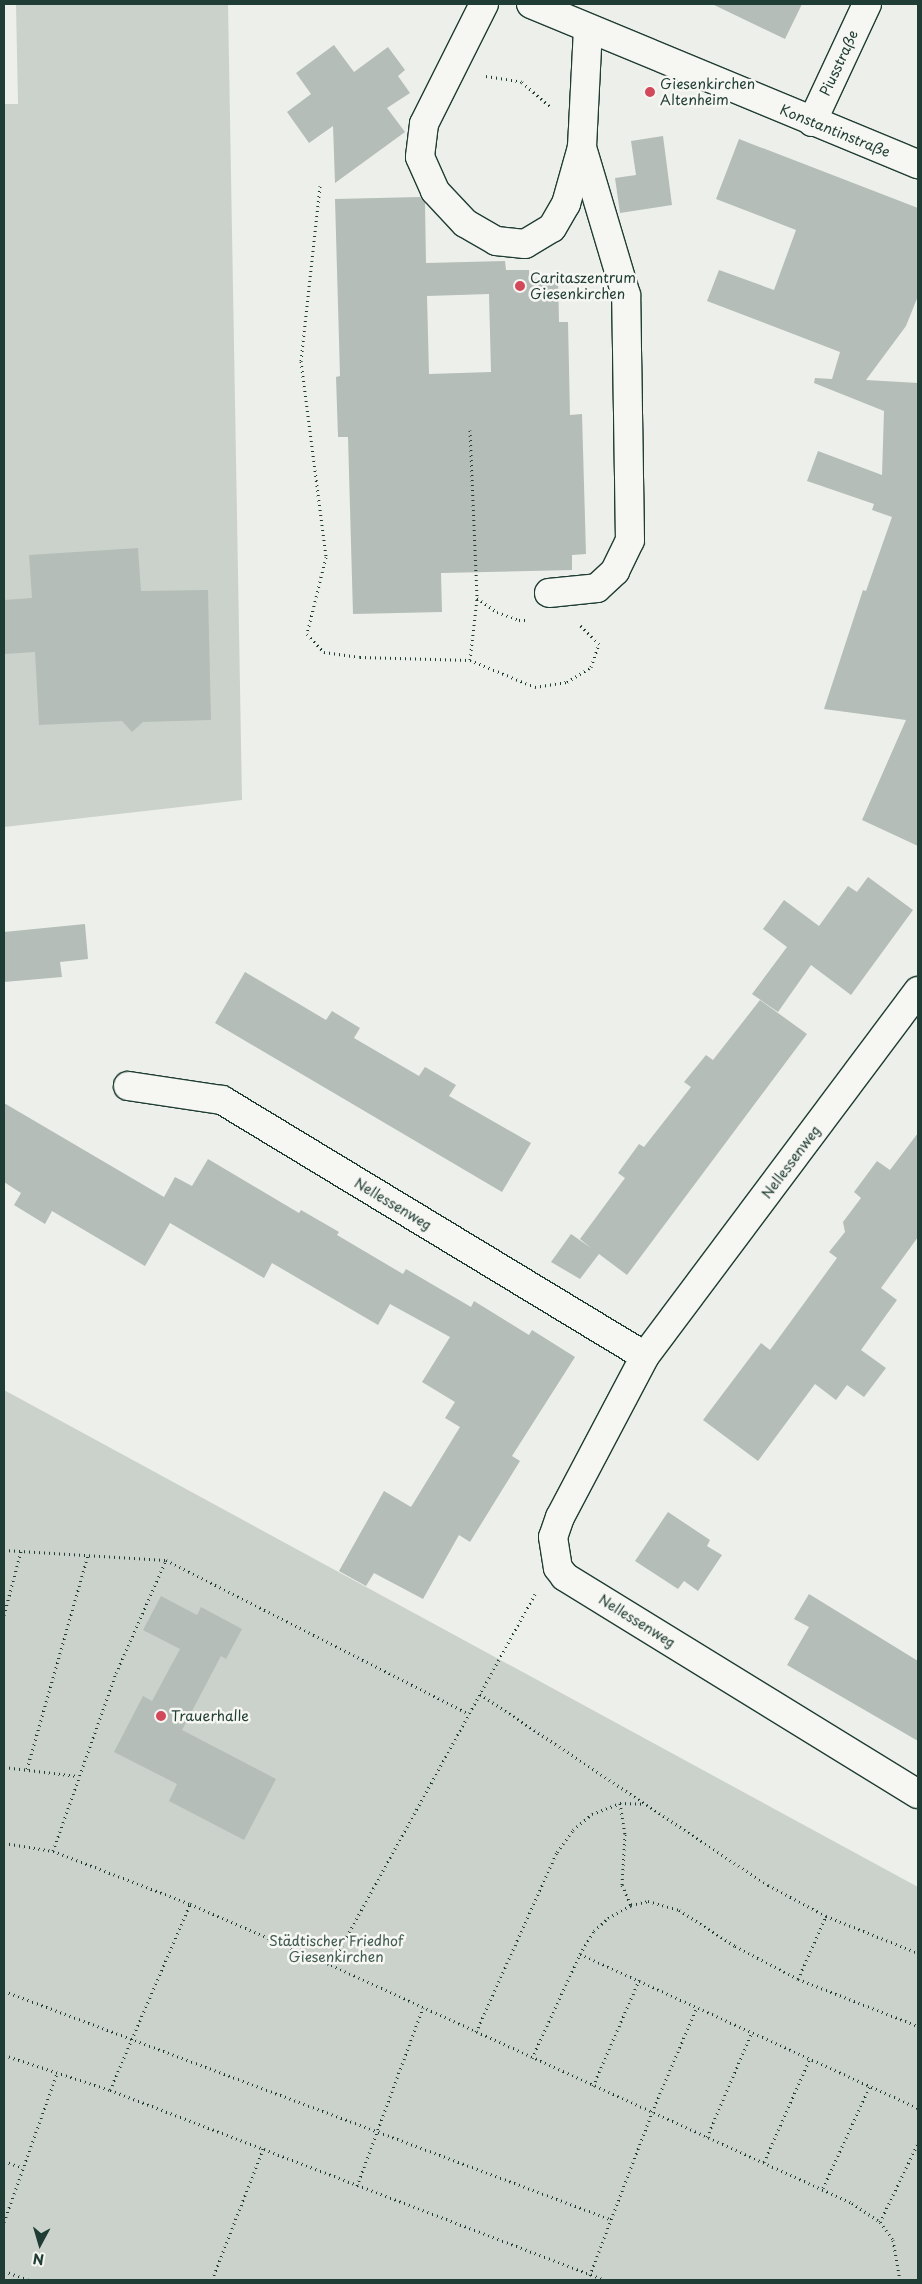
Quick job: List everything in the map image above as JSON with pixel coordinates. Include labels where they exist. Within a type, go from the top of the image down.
[{"type":"street","points":[[484,4],[455,66],[424,124],[420,157],[435,191],[465,222],[496,241],[525,244],[552,228],[566,204],[582,137],[588,28]]},
{"type":"street","name":"Konstantinstraße","points":[[531,4],[812,122],[918,164]]},
{"type":"street","name":"Piusstraße","points":[[812,122],[867,4]]},
{"type":"street","points":[[560,593],[597,588],[615,571],[630,540],[626,295],[582,137]]},
{"type":"street","name":"Nellessenweg","points":[[918,991],[645,1356],[560,1517],[553,1537],[556,1559],[565,1577],[918,1794]]},
{"type":"street","name":"Nellessenweg","points":[[128,1086],[222,1100],[645,1356]]},
{"type":"path","points":[[455,66],[484,76],[522,82],[552,108],[563,122],[582,137]]},
{"type":"path","points":[[320,186],[301,361],[326,557],[307,634],[324,652],[360,658],[470,660],[535,687],[567,682],[590,667],[599,644],[570,618],[560,593]]},
{"type":"path","points":[[470,430],[477,598],[470,660]]},
{"type":"path","points":[[477,598],[496,612],[519,620],[536,620]]},
{"type":"path","points":[[4,1550],[166,1560],[469,1714]]},
{"type":"path","points":[[4,1615],[21,1551]]},
{"type":"path","points":[[26,1769],[88,1555]]},
{"type":"path","points":[[331,1965],[556,1559]]},
{"type":"path","points":[[53,1851],[77,1776],[116,1673],[166,1560]]},
{"type":"path","points":[[480,1694],[547,1735],[644,1804],[768,1884],[826,1916],[918,1953]]},
{"type":"path","points":[[4,1767],[77,1776]]},
{"type":"path","points":[[476,2032],[556,1852],[573,1830],[592,1814],[620,1803],[644,1804]]},
{"type":"path","points":[[620,1803],[625,1834],[622,1884],[631,1905]]},
{"type":"path","points":[[4,1843],[53,1851],[190,1904],[331,1965],[593,2086],[822,2188],[880,2222],[893,2240],[900,2280]]},
{"type":"path","points":[[532,2058],[580,1954],[594,1932],[608,1918],[631,1905],[648,1901],[679,1910],[735,1946],[798,1978],[918,2026]]},
{"type":"path","points":[[110,2090],[190,1904]]},
{"type":"path","points":[[798,1978],[826,1916]]},
{"type":"path","points":[[580,1954],[918,2108]]},
{"type":"path","points":[[593,2086],[639,1980]]},
{"type":"path","points":[[4,1991],[133,2037],[610,2219]]},
{"type":"path","points":[[588,2280],[652,2112],[697,2007]]},
{"type":"path","points":[[356,2186],[423,2008]]},
{"type":"path","points":[[707,2137],[752,2032]]},
{"type":"path","points":[[4,2055],[110,2090],[604,2280]]},
{"type":"path","points":[[764,2162],[810,2058]]},
{"type":"path","points":[[4,2222],[57,2073]]},
{"type":"path","points":[[822,2188],[870,2086]]},
{"type":"path","points":[[880,2222],[918,2143]]},
{"type":"path","points":[[212,2280],[263,2150]]},
{"type":"path","points":[[4,2161],[23,2168]]},
{"type":"path","points":[[4,2271],[29,2280]]},
{"type":"green space","points":[[16,4],[228,4],[242,800],[4,827],[4,104],[18,104]]},
{"type":"green space","name":"Städtischer Friedhof Giesenkirchen","points":[[4,1390],[918,1887],[918,2280],[4,2280]]},
{"type":"building","points":[[712,4],[802,4],[785,39]]},
{"type":"building","points":[[334,45],[354,72],[388,47],[405,70],[398,76],[410,93],[387,108],[405,132],[335,183],[333,126],[309,143],[287,112],[311,94],[296,73]]},
{"type":"building","points":[[663,136],[672,205],[620,213],[615,178],[636,175],[631,141]]},
{"type":"building","points":[[739,139],[918,208],[918,296],[906,326],[866,380],[918,383],[918,846],[862,820],[906,720],[824,709],[863,590],[866,591],[892,517],[872,510],[874,504],[807,481],[818,451],[882,475],[884,411],[814,383],[815,378],[832,379],[840,352],[707,301],[719,270],[774,290],[796,230],[716,199]]},
{"type":"building","points":[[420,197],[425,203],[426,263],[505,261],[506,270],[529,270],[529,279],[558,278],[559,322],[568,322],[570,415],[582,414],[586,554],[572,555],[572,570],[441,573],[442,612],[353,614],[348,437],[338,437],[336,377],[340,376],[335,199]],"holes":[[[489,294],[491,372],[429,374],[427,296]]]},
{"type":"building","points":[[138,548],[141,591],[208,590],[211,720],[143,722],[132,732],[122,721],[39,725],[35,652],[4,654],[4,600],[32,598],[29,555]]},
{"type":"building","points":[[868,877],[913,910],[851,995],[811,965],[778,1012],[752,994],[787,947],[763,929],[784,900],[819,926],[848,886],[857,892]]},
{"type":"building","points":[[85,924],[88,959],[60,962],[62,977],[4,982],[4,932]]},
{"type":"building","points":[[245,972],[326,1020],[332,1011],[360,1028],[354,1038],[419,1076],[425,1067],[456,1085],[449,1096],[531,1143],[502,1192],[215,1023]]},
{"type":"building","points":[[760,1000],[807,1034],[627,1275],[599,1254],[580,1279],[551,1262],[571,1234],[591,1248],[580,1239],[625,1178],[618,1173],[639,1144],[644,1147],[691,1087],[684,1082],[706,1055],[713,1060]]},
{"type":"building","points":[[4,1103],[164,1197],[175,1177],[192,1186],[208,1159],[299,1213],[301,1210],[339,1232],[337,1235],[403,1274],[406,1269],[471,1307],[474,1301],[529,1335],[532,1330],[575,1357],[512,1456],[520,1461],[470,1542],[459,1535],[423,1599],[374,1573],[366,1586],[339,1571],[384,1491],[411,1507],[460,1427],[445,1418],[455,1402],[422,1382],[450,1337],[390,1304],[378,1325],[272,1263],[264,1278],[170,1223],[145,1266],[52,1211],[45,1224],[14,1205],[21,1193],[4,1182]]},
{"type":"building","points":[[918,1133],[918,1237],[881,1288],[897,1300],[861,1350],[886,1368],[864,1397],[847,1385],[836,1400],[815,1384],[758,1461],[703,1420],[761,1343],[770,1350],[837,1258],[829,1252],[845,1232],[843,1222],[861,1198],[854,1192],[877,1161],[890,1170]]},
{"type":"building","points":[[668,1512],[710,1540],[707,1546],[722,1555],[698,1591],[684,1581],[678,1589],[635,1561]]},
{"type":"building","points":[[809,1594],[918,1661],[918,1741],[787,1665],[809,1627],[794,1619]]},
{"type":"building","name":"Trauerhalle","points":[[161,1596],[197,1615],[201,1607],[242,1629],[226,1659],[221,1656],[182,1730],[276,1779],[244,1840],[169,1801],[177,1784],[114,1752],[143,1696],[152,1701],[180,1649],[143,1630]]},
{"type":"place","name":"Giesenkirchen Altenheim","points":[[650,92]]},
{"type":"place","name":"Caritaszentrum Giesenkirchen","points":[[520,286]]},
{"type":"place","name":"Trauerhalle","points":[[161,1716]]}]
